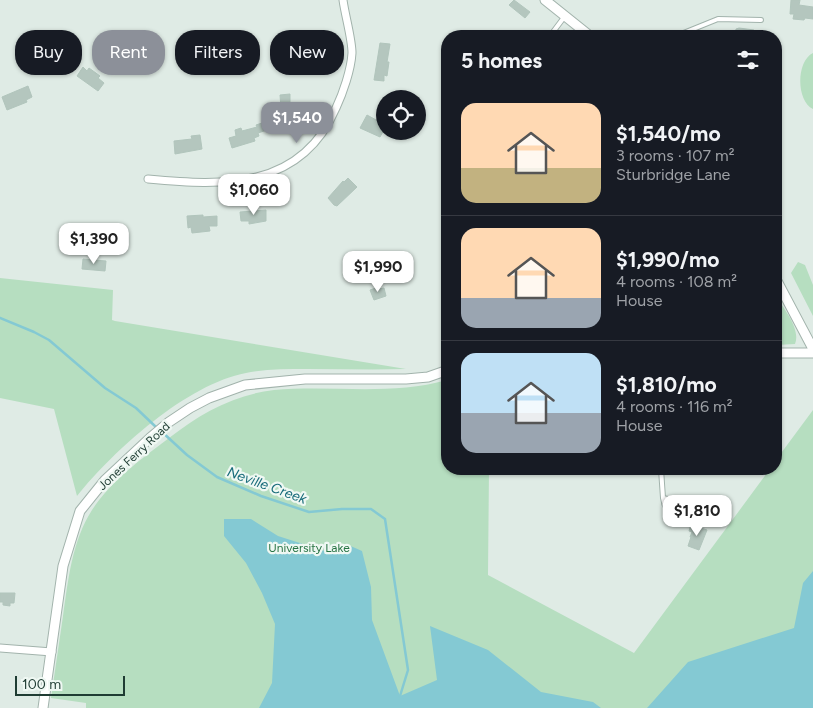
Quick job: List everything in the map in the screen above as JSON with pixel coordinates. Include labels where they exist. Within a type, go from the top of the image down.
[{"type":"street","points":[[148,179],[202,183],[249,180],[270,174],[290,164],[307,150],[332,118],[342,95],[352,53],[343,0]]},
{"type":"street","points":[[545,0],[582,30]]},
{"type":"street","points":[[782,291],[813,349]]},
{"type":"street","points":[[802,327],[813,336]]},
{"type":"street","points":[[782,353],[813,353]]},
{"type":"street","name":"Jones Ferry Road","points":[[43,708],[63,566],[80,511],[105,480],[150,438],[169,422],[209,398],[245,384],[305,379],[406,379],[428,377],[441,372]]},
{"type":"street","points":[[0,648],[52,652]]},
{"type":"lane","points":[[554,30],[565,16]]},
{"type":"lane","points":[[688,30],[718,19],[761,20]]},
{"type":"lane","points":[[661,475],[663,498],[666,508],[671,514],[676,516],[683,514],[681,504],[677,501],[663,498]]},
{"type":"green space","points":[[813,53],[813,109],[807,105],[803,98],[800,81],[803,64],[807,57]]},
{"type":"green space","points":[[798,262],[805,265],[813,285],[813,316],[791,273]]},
{"type":"green space","points":[[0,278],[113,290],[112,320],[115,321],[406,369],[276,369],[246,373],[223,380],[200,390],[153,421],[111,459],[77,496],[54,409],[0,398]]},
{"type":"green space","points":[[782,305],[794,326],[796,332],[795,344],[782,345]]},
{"type":"green space","name":"University Lake","points":[[441,381],[441,475],[489,475],[488,575],[634,653],[766,475],[782,475],[782,452],[813,410],[813,708],[86,708],[86,703],[51,698],[69,575],[75,548],[92,510],[108,489],[137,462],[205,413],[218,406],[259,392],[296,389],[383,389],[426,385]]},
{"type":"water","name":"University Lake","points":[[224,519],[251,519],[278,536],[328,552],[346,544],[362,551],[371,587],[372,620],[400,696],[437,680],[430,626],[488,650],[541,692],[593,702],[601,708],[259,708],[272,683],[275,624],[262,593],[246,563],[224,536]]},
{"type":"water","points":[[813,571],[813,708],[647,708],[688,662],[794,628],[803,583]]},
{"type":"building","points":[[514,0],[530,12],[525,18],[509,5]]},
{"type":"building","points":[[791,0],[800,0],[799,5],[813,7],[813,19],[793,19],[794,14],[790,14]]},
{"type":"building","points":[[739,28],[754,30],[736,30]]},
{"type":"building","points":[[380,43],[390,44],[387,76],[384,75],[384,81],[374,80]]},
{"type":"building","points":[[83,67],[87,71],[89,68],[92,70],[92,75],[100,76],[98,78],[104,83],[98,91],[77,76],[82,75]]},
{"type":"building","points":[[28,86],[32,97],[26,100],[27,102],[7,110],[2,97]]},
{"type":"building","points":[[290,94],[290,108],[281,108],[280,95]]},
{"type":"building","points":[[367,115],[376,120],[376,135],[360,128]]},
{"type":"building","points":[[265,122],[267,130],[258,133],[259,136],[254,138],[255,141],[232,148],[229,138],[236,136],[235,130],[241,128],[242,131],[257,127],[256,125]]},
{"type":"building","points":[[200,135],[202,149],[175,154],[174,141],[192,139],[191,136]]},
{"type":"building","points":[[348,178],[357,187],[337,206],[334,205],[328,198]]},
{"type":"building","points":[[266,210],[266,221],[249,224],[249,221],[241,221],[240,212]]},
{"type":"building","points":[[203,215],[203,217],[217,216],[217,226],[209,226],[210,231],[192,233],[191,227],[188,228],[187,216]]},
{"type":"building","points":[[83,259],[106,261],[105,271],[82,269]]},
{"type":"building","points":[[379,287],[379,289],[384,288],[386,296],[374,300],[370,290]]},
{"type":"building","points":[[691,525],[707,530],[699,550],[688,546],[692,532],[689,531]]},
{"type":"building","points":[[0,593],[15,593],[14,603],[10,603],[10,606],[3,605],[3,602],[0,602]]},
{"type":"waterway","name":"Neville Creek","points":[[0,318],[49,340],[105,388],[136,408],[157,428]]},
{"type":"waterway","name":"Neville Creek","points":[[161,431],[187,455],[217,477],[261,496],[309,512],[371,509],[385,519],[408,670],[400,696],[402,698]]}]
